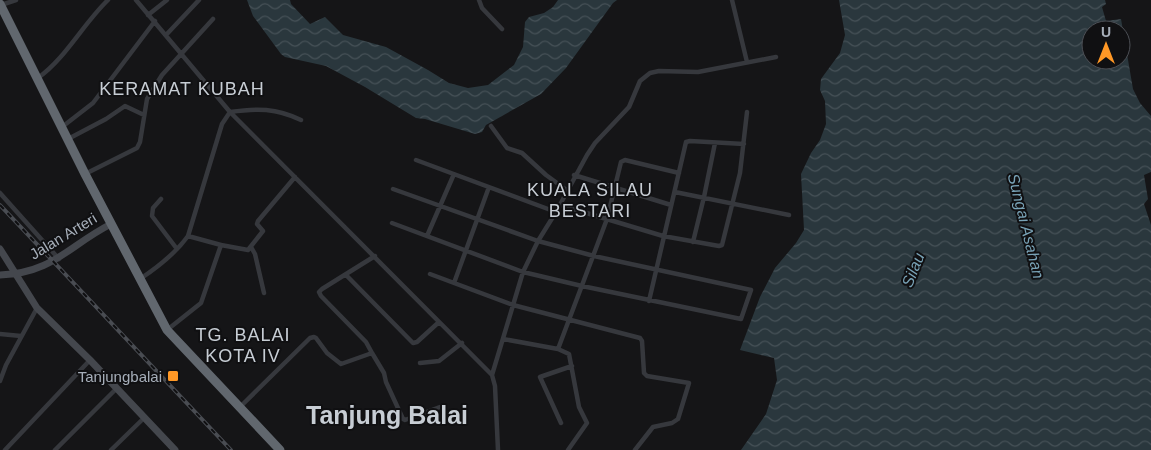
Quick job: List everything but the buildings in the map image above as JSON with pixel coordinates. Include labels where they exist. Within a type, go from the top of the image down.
[{"type":"highway","points":[[0,5],[85,174],[167,330],[280,450]]},
{"type":"main road","name":"Jalan Arteri","points":[[0,275],[30,272],[59,258],[93,233],[111,224]]},
{"type":"main road","points":[[0,249],[37,308],[145,417],[171,448]]},
{"type":"street","points":[[0,5],[16,0]]},
{"type":"street","points":[[36,78],[54,65],[108,0]]},
{"type":"street","points":[[136,0],[230,112],[492,375],[495,386],[498,450]]},
{"type":"street","points":[[148,15],[167,0]]},
{"type":"street","points":[[166,35],[199,0]]},
{"type":"street","points":[[479,0],[482,8],[502,29]]},
{"type":"street","points":[[732,0],[747,62]]},
{"type":"street","points":[[85,174],[136,148],[140,142],[147,99],[162,75],[214,19]]},
{"type":"street","points":[[62,127],[93,103],[155,21]]},
{"type":"street","points":[[492,375],[523,272],[538,242],[568,190],[574,175],[595,143],[629,107],[636,88],[644,77],[659,71],[698,72],[776,56]]},
{"type":"street","points":[[68,139],[106,119],[125,106],[144,115]]},
{"type":"street","points":[[140,279],[156,268],[188,236],[222,124],[230,112],[269,110],[286,112],[301,120]]},
{"type":"street","points":[[560,204],[663,236],[720,246],[722,245],[734,203],[740,173],[746,112]]},
{"type":"street","points":[[491,126],[507,148],[522,153],[546,175],[568,190]]},
{"type":"street","points":[[649,301],[685,144],[688,141],[744,144]]},
{"type":"street","points":[[693,242],[715,143]]},
{"type":"street","points":[[416,160],[556,212]]},
{"type":"street","points":[[558,349],[568,318],[607,219],[620,163],[623,160],[679,173]]},
{"type":"street","points":[[428,236],[454,174]]},
{"type":"street","points":[[574,175],[671,205]]},
{"type":"street","points":[[188,236],[248,250],[263,231],[257,224],[258,221],[295,177]]},
{"type":"street","points":[[454,283],[489,187]]},
{"type":"street","points":[[392,189],[538,242],[751,290],[741,319],[649,301],[523,272],[392,224]]},
{"type":"street","points":[[675,192],[789,215]]},
{"type":"street","points":[[0,193],[59,258]]},
{"type":"street","points":[[161,199],[153,208],[152,216],[177,249]]},
{"type":"street","points":[[167,330],[201,303],[221,245]]},
{"type":"street","points":[[251,247],[255,254],[264,293]]},
{"type":"street","points":[[375,256],[322,288],[319,292],[366,342],[384,373],[386,382],[403,419],[405,420],[440,407]]},
{"type":"street","points":[[430,274],[513,306],[568,318],[640,338],[642,341],[644,374],[689,382],[678,419],[672,423],[653,427],[635,450]]},
{"type":"street","points":[[346,275],[412,343],[418,342],[440,322]]},
{"type":"street","points":[[0,381],[3,365],[37,308]]},
{"type":"street","points":[[0,334],[21,336]]},
{"type":"street","points":[[239,408],[310,338],[316,338],[327,353],[341,364],[372,353]]},
{"type":"street","points":[[503,339],[558,349],[569,354],[579,408],[587,423],[568,450]]},
{"type":"street","points":[[420,363],[439,360],[462,343]]},
{"type":"street","points":[[5,450],[90,360]]},
{"type":"street","points":[[561,423],[540,377],[572,366]]},
{"type":"street","points":[[55,450],[117,388]]},
{"type":"street","points":[[111,450],[145,417]]},
{"type":"water","points":[[247,0],[290,0],[291,4],[310,24],[325,17],[343,35],[386,47],[449,83],[468,88],[488,85],[514,65],[523,47],[525,22],[529,17],[544,13],[553,7],[558,0],[617,0],[566,68],[541,94],[486,125],[482,132],[475,134],[416,118],[326,66],[285,57],[253,16]]},
{"type":"water","points":[[839,0],[1105,0],[1106,4],[1102,7],[1106,20],[1081,20],[1081,70],[1130,70],[1133,89],[1140,103],[1151,116],[1151,172],[1144,175],[1148,199],[1144,204],[1151,225],[1151,450],[741,450],[766,414],[777,380],[774,358],[740,350],[760,297],[775,268],[796,243],[804,230],[801,174],[811,153],[820,140],[826,124],[825,101],[820,90],[821,79],[840,53],[845,35]]},
{"type":"railway","points":[[0,205],[231,450]]},
{"type":"place","name":"Tanjungbalai","points":[[173,376]]},
{"type":"district","name":"KERAMAT KUBAH","points":[[182,89]]},
{"type":"district","name":"KUALA SILAU BESTARI","points":[[590,200]]},
{"type":"district","name":"TG. BALAI KOTA IV","points":[[243,345]]},
{"type":"district","name":"Tanjung Balai","points":[[387,415]]},
{"type":"water label","name":"Sungai Asahan","points":[[1026,226]]},
{"type":"water label","name":"Silau","points":[[913,270]]}]
